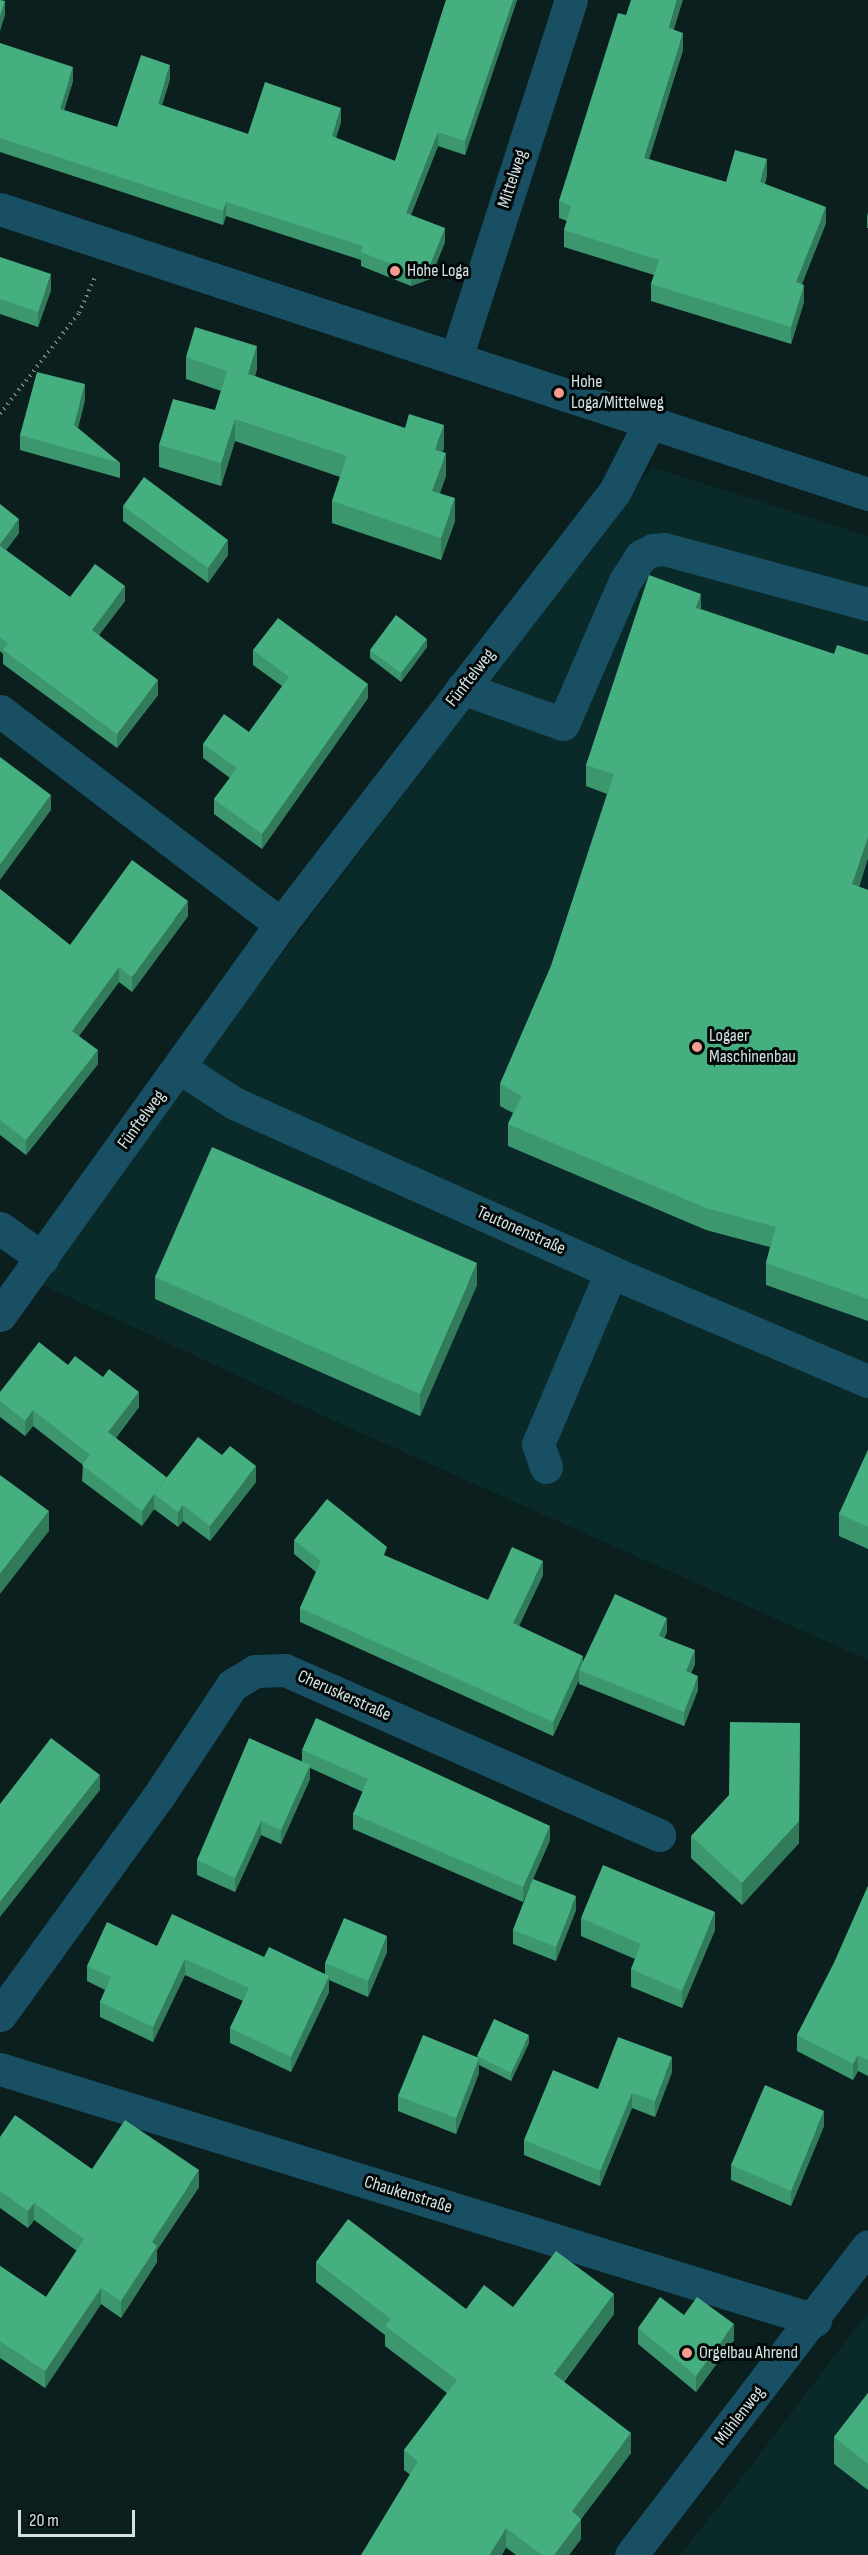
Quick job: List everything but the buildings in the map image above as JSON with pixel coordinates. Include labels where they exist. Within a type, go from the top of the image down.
[{"type":"street","name":"Mittelweg","points":[[456,357],[571,0]]},
{"type":"street","points":[[0,209],[110,243],[456,357],[649,424],[868,494]]},
{"type":"street","name":"Fünftelweg","points":[[0,1315],[180,1068],[281,924],[615,491],[649,424]]},
{"type":"street","points":[[462,688],[563,724],[625,581],[641,556],[653,550],[664,549],[868,604]]},
{"type":"street","points":[[0,711],[281,924]]},
{"type":"street","name":"Teutonenstraße","points":[[180,1068],[234,1103],[611,1272],[868,1381]]},
{"type":"street","points":[[0,1228],[42,1258]]},
{"type":"street","points":[[546,1467],[538,1444],[611,1272]]},
{"type":"street","name":"Cheruskerstraße","points":[[0,2015],[158,1797],[232,1685],[255,1671],[285,1670],[659,1835]]},
{"type":"street","name":"Chaukenstraße","points":[[0,2069],[815,2319]]},
{"type":"street","name":"Mühlenweg","points":[[631,2555],[815,2319],[868,2246]]},
{"type":"path","points":[[0,414],[79,313],[110,243]]},
{"type":"shaded area","points":[[652,467],[868,536],[868,1660],[354,1430],[43,1285],[225,1029]]},
{"type":"shaded area","points":[[868,2312],[868,2555],[680,2555],[744,2475]]},
{"type":"place","name":"Hohe Loga","points":[[395,271]]},
{"type":"place","name":"Hohe Loga/Mittelweg","points":[[559,393]]},
{"type":"place","name":"Logaer Maschinenbau","points":[[697,1047]]},
{"type":"place","name":"Orgelbau Ahrend","points":[[687,2353]]}]
